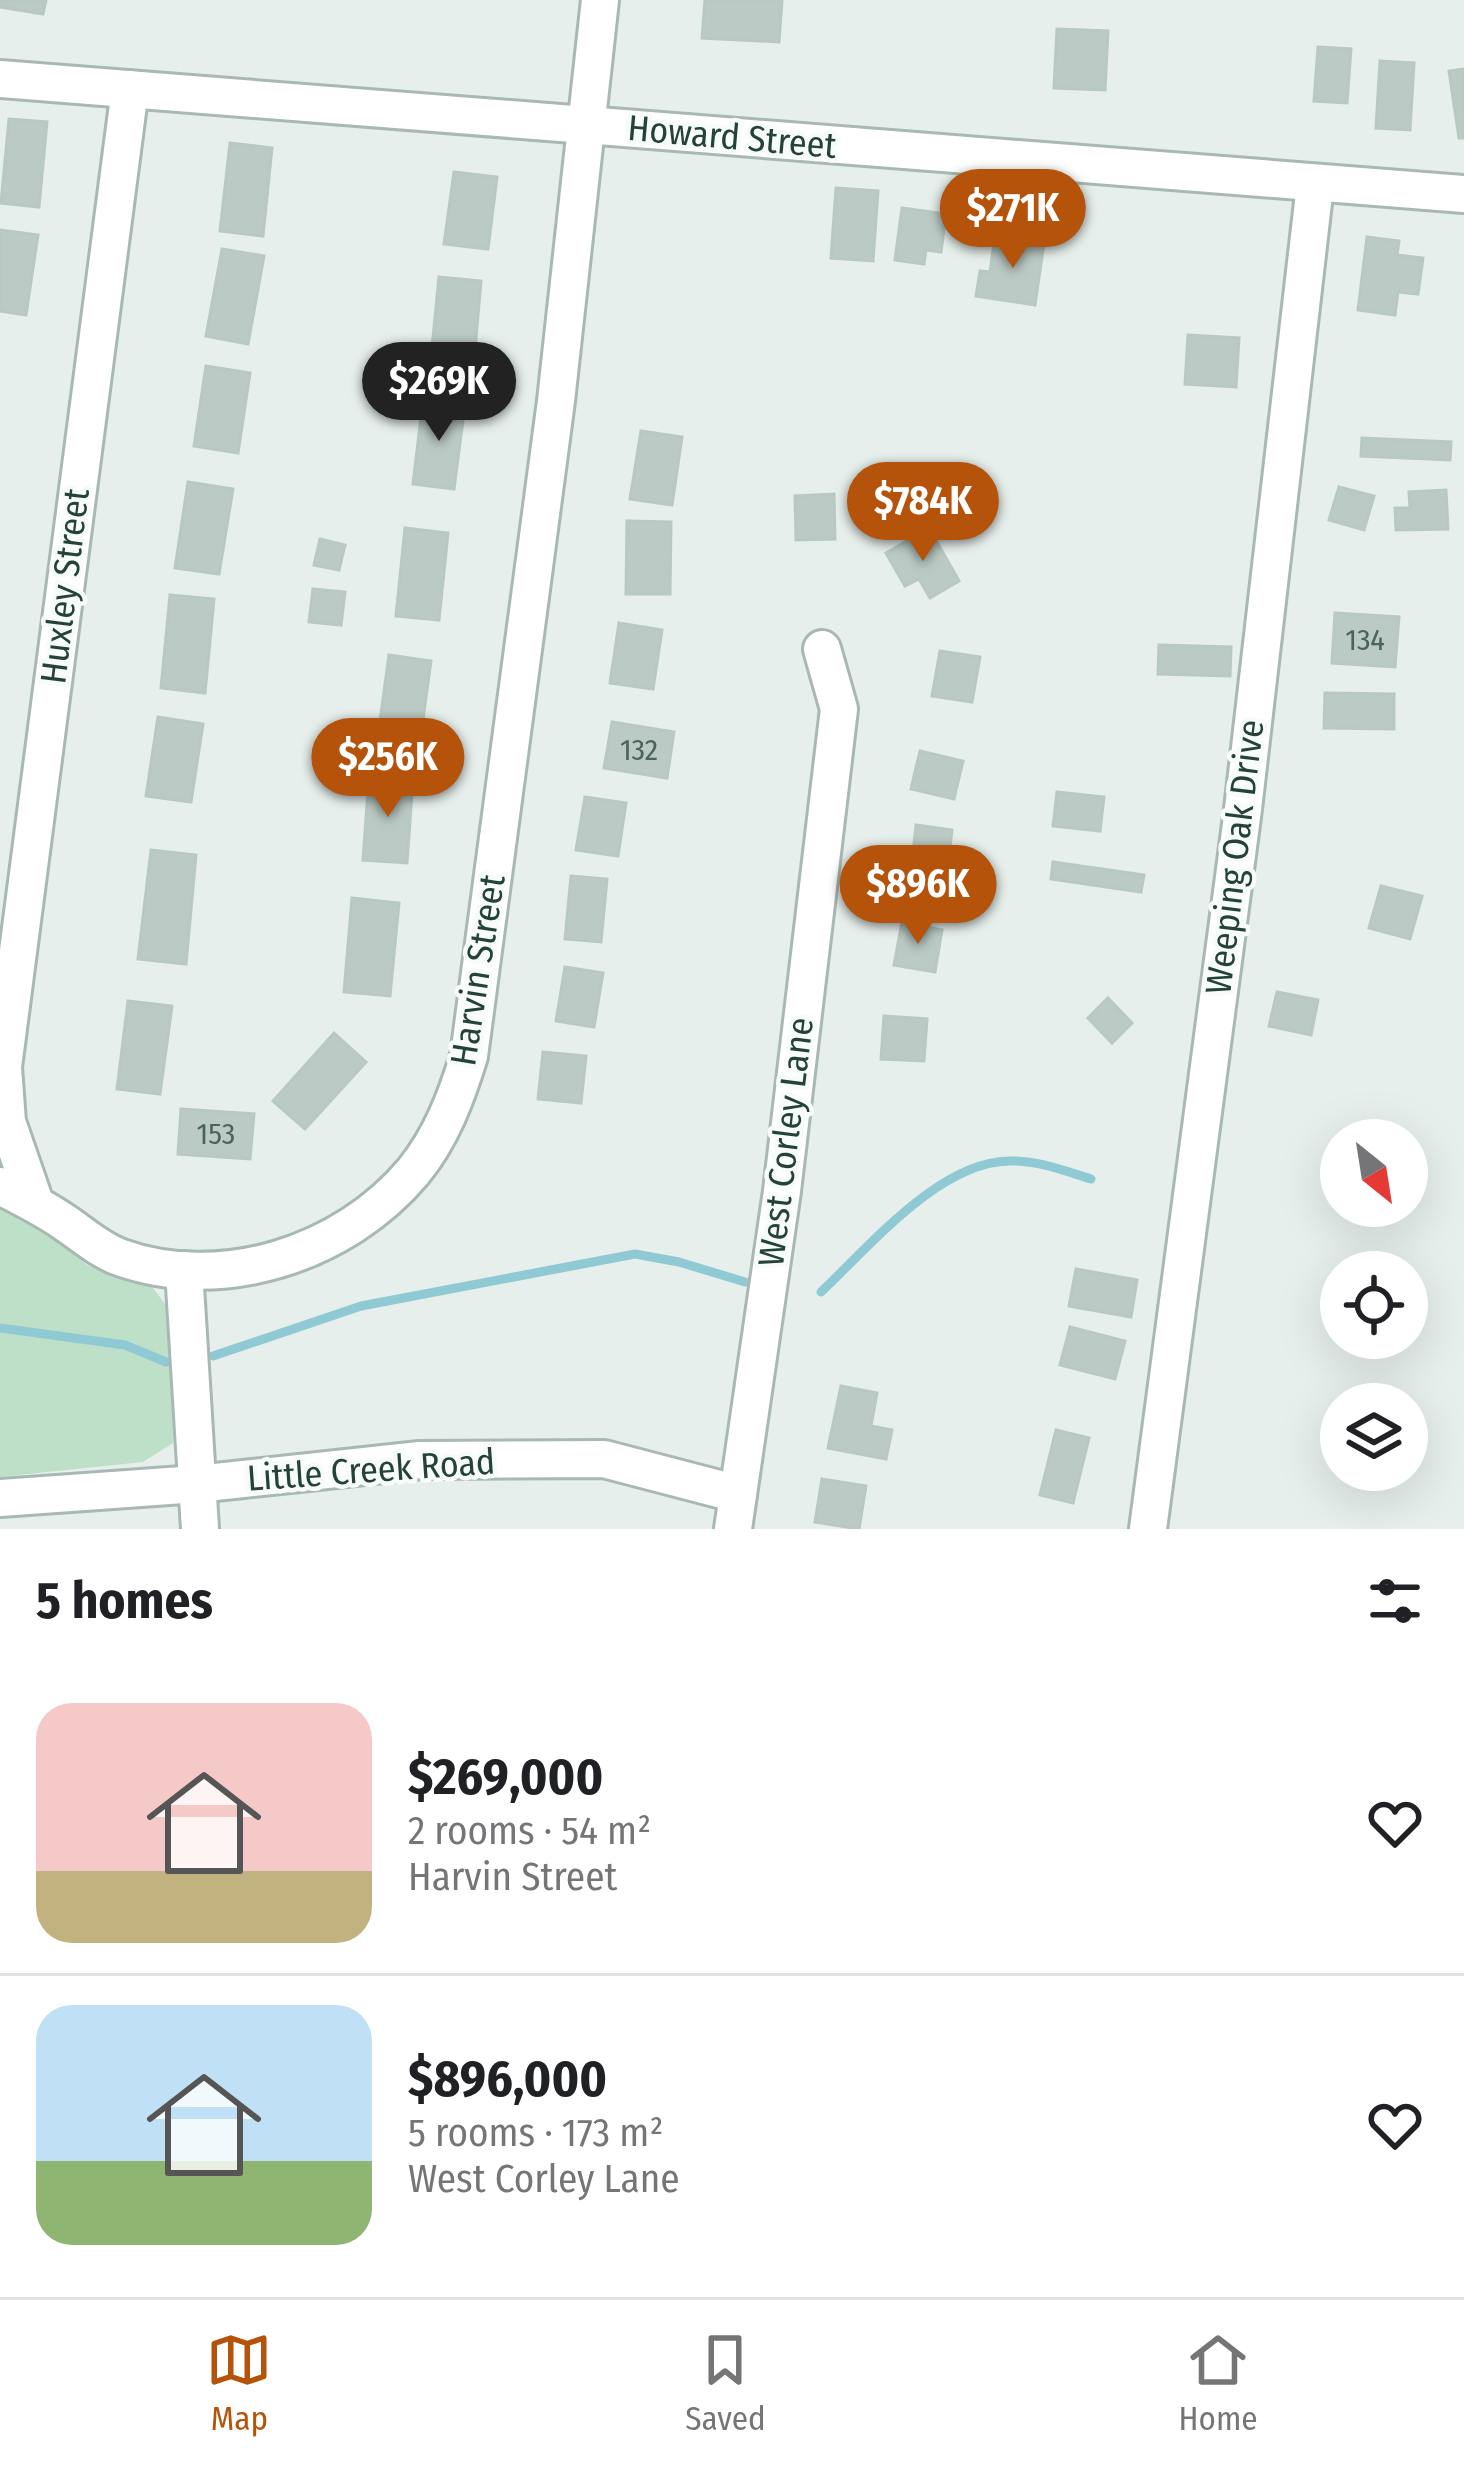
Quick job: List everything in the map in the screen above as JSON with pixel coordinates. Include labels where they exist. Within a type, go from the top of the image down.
[{"type":"street","name":"Harvin Street","points":[[0,1186],[116,1256],[184,1270],[228,1269],[270,1262],[349,1228],[413,1172],[437,1136],[469,1056],[556,401],[600,0]]},
{"type":"street","name":"Howard Street","points":[[0,79],[1464,194]]},
{"type":"street","name":"Huxley Street","points":[[35,1203],[7,1122],[1,1084],[130,89]]},
{"type":"street","name":"Weeping Oak Drive","points":[[1148,1529],[1243,809],[1315,184]]},
{"type":"street","name":"West Corley Lane","points":[[735,1511],[782,1190],[839,709],[822,649]]},
{"type":"street","points":[[184,1270],[200,1529]]},
{"type":"street","name":"Little Creek Road","points":[[0,1498],[197,1484],[420,1460],[604,1459],[735,1511]]},
{"type":"green space","points":[[0,1204],[33,1221],[87,1265],[149,1283],[173,1314],[173,1443],[143,1462],[0,1477]]},
{"type":"building","points":[[0,0],[46,0],[43,14],[0,7]]},
{"type":"building","points":[[705,0],[782,0],[779,42],[702,38]]},
{"type":"building","points":[[1057,29],[1108,31],[1105,90],[1054,88]]},
{"type":"building","points":[[1318,47],[1351,49],[1347,103],[1314,101]]},
{"type":"building","points":[[1380,61],[1414,63],[1410,130],[1376,128]]},
{"type":"building","points":[[1464,69],[1464,138],[1459,138],[1449,71]]},
{"type":"building","points":[[9,119],[47,122],[39,207],[1,203]]},
{"type":"building","points":[[230,143],[272,148],[263,236],[220,231]]},
{"type":"building","points":[[454,172],[497,177],[488,249],[444,244]]},
{"type":"building","points":[[836,188],[878,191],[873,261],[831,258]]},
{"type":"building","points":[[902,208],[946,214],[941,252],[926,250],[924,264],[895,260]]},
{"type":"building","points":[[0,230],[38,235],[26,315],[0,311]]},
{"type":"building","points":[[995,236],[1044,243],[1035,305],[976,296],[980,271],[990,272]]},
{"type":"building","points":[[1367,237],[1399,241],[1397,255],[1423,258],[1418,294],[1398,292],[1395,315],[1358,310]]},
{"type":"building","points":[[222,249],[264,256],[248,344],[206,336]]},
{"type":"building","points":[[439,277],[481,281],[473,372],[430,368]]},
{"type":"building","points":[[1188,335],[1239,338],[1236,387],[1185,384]]},
{"type":"building","points":[[206,366],[250,373],[238,453],[194,446]]},
{"type":"building","points":[[423,400],[465,405],[454,489],[413,484]]},
{"type":"building","points":[[641,431],[682,437],[672,505],[630,499]]},
{"type":"building","points":[[1362,438],[1451,442],[1450,460],[1361,456]]},
{"type":"building","points":[[188,482],[233,489],[219,574],[175,568]]},
{"type":"building","points":[[1339,487],[1374,496],[1364,530],[1329,520]]},
{"type":"building","points":[[1446,490],[1448,529],[1396,530],[1395,508],[1410,508],[1409,492]]},
{"type":"building","points":[[834,494],[835,539],[796,540],[795,496]]},
{"type":"building","points":[[627,521],[671,522],[670,594],[626,594]]},
{"type":"building","points":[[405,528],[448,533],[439,620],[396,616]]},
{"type":"building","points":[[929,528],[959,581],[930,598],[919,579],[905,586],[886,553]]},
{"type":"building","points":[[320,539],[345,545],[339,570],[314,565]]},
{"type":"building","points":[[313,589],[345,592],[341,625],[309,622]]},
{"type":"building","points":[[170,595],[214,599],[205,693],[161,688]]},
{"type":"building","points":[[1335,613],[1399,617],[1395,667],[1332,663]]},
{"type":"building","points":[[619,623],[662,630],[653,689],[610,683]]},
{"type":"building","points":[[1159,645],[1231,647],[1230,676],[1158,674]]},
{"type":"building","points":[[940,651],[980,657],[972,702],[932,696]]},
{"type":"building","points":[[389,655],[431,661],[419,748],[377,743]]},
{"type":"building","points":[[1325,693],[1394,694],[1394,729],[1324,728]]},
{"type":"building","points":[[158,717],[203,724],[191,802],[146,796]]},
{"type":"building","points":[[612,722],[674,732],[667,778],[604,768]]},
{"type":"building","points":[[920,751],[963,761],[954,799],[911,789]]},
{"type":"building","points":[[369,776],[413,779],[407,863],[363,860]]},
{"type":"building","points":[[1057,792],[1104,797],[1100,831],[1053,826]]},
{"type":"building","points":[[585,797],[626,803],[618,856],[576,850]]},
{"type":"building","points":[[916,825],[952,830],[948,864],[969,867],[966,896],[909,889]]},
{"type":"building","points":[[151,850],[196,855],[186,964],[138,959]]},
{"type":"building","points":[[1053,862],[1144,875],[1141,892],[1051,879]]},
{"type":"building","points":[[571,876],[607,879],[601,942],[565,939]]},
{"type":"building","points":[[1381,886],[1422,896],[1410,939],[1369,928]]},
{"type":"building","points":[[352,898],[399,903],[390,996],[344,992]]},
{"type":"building","points":[[902,922],[942,930],[935,972],[894,965]]},
{"type":"building","points":[[565,967],[603,973],[594,1027],[556,1021]]},
{"type":"building","points":[[1277,992],[1318,1000],[1311,1035],[1269,1026]]},
{"type":"building","points":[[1108,998],[1132,1023],[1112,1043],[1088,1018]]},
{"type":"building","points":[[128,1001],[172,1006],[160,1094],[117,1089]]},
{"type":"building","points":[[884,1016],[927,1019],[924,1061],[881,1059]]},
{"type":"building","points":[[334,1033],[366,1062],[305,1129],[273,1101]]},
{"type":"building","points":[[543,1052],[586,1056],[581,1103],[538,1099]]},
{"type":"building","points":[[181,1109],[254,1114],[250,1159],[178,1154]]},
{"type":"building","points":[[1076,1269],[1137,1280],[1131,1317],[1069,1306]]},
{"type":"building","points":[[1070,1327],[1125,1341],[1115,1379],[1060,1365]]},
{"type":"building","points":[[841,1386],[877,1393],[871,1426],[892,1430],[886,1459],[828,1448]]},
{"type":"building","points":[[1056,1430],[1089,1438],[1073,1503],[1040,1495]]},
{"type":"building","points":[[822,1479],[866,1486],[859,1529],[815,1522]]},
{"type":"waterway","points":[[821,1292],[931,1191],[983,1165],[1019,1161],[1091,1179]]},
{"type":"waterway","points":[[213,1356],[361,1306],[635,1254],[745,1282]]},
{"type":"waterway","points":[[0,1328],[125,1345],[166,1362]]}]
